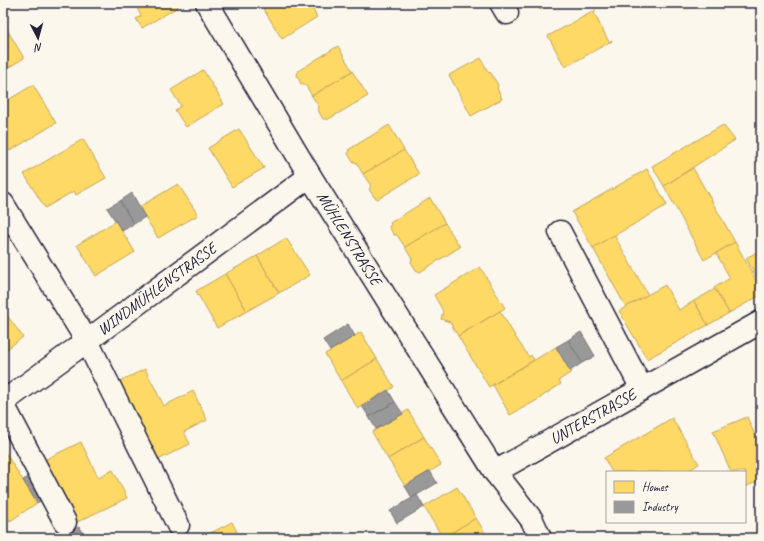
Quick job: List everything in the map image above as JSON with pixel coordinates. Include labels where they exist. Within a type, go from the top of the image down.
[{"type":"street","name":"MÜHLENSTRASSE","points":[[207,3],[310,176],[496,472]]},
{"type":"street","name":"WINDMÜHLENSTRASSE","points":[[3,403],[310,176]]},
{"type":"street","points":[[3,204],[87,342],[178,525]]},
{"type":"street","points":[[560,232],[642,389]]},
{"type":"street","name":"UNTERSTRASSE","points":[[496,472],[761,322]]},
{"type":"street","points":[[3,403],[65,522]]},
{"type":"street","points":[[496,472],[532,520],[540,538]]},
{"type":"building: Homes","points":[[140,3],[176,3],[178,7],[142,28],[136,19],[141,16],[136,6]]},
{"type":"building: Homes","points":[[265,3],[309,3],[317,17],[282,39],[261,5]]},
{"type":"building: Homes","points":[[537,3],[553,3],[540,10]]},
{"type":"building: Homes","points":[[596,10],[594,13],[609,42],[612,41],[565,67],[548,36]]},
{"type":"building: Homes","points":[[3,23],[24,58],[3,71]]},
{"type":"building: Homes","points":[[338,46],[352,71],[312,96],[305,84],[301,84],[297,75],[298,71]]},
{"type":"building: Homes","points":[[481,58],[488,72],[491,73],[498,85],[497,88],[502,99],[471,116],[449,75]]},
{"type":"building: Homes","points":[[203,70],[224,104],[186,127],[175,110],[181,106],[171,90]]},
{"type":"building: Homes","points":[[352,71],[368,96],[327,120],[323,119],[318,110],[319,107],[312,96]]},
{"type":"building: Homes","points":[[33,85],[56,123],[10,151],[3,140],[3,103]]},
{"type":"building: Homes","points":[[389,125],[404,150],[363,174],[356,162],[353,162],[348,154],[348,150]]},
{"type":"building: Homes","points":[[723,125],[735,140],[664,186],[652,166]]},
{"type":"building: Homes","points":[[239,129],[264,168],[232,187],[208,148]]},
{"type":"building: Homes","points":[[83,139],[106,178],[76,195],[74,191],[45,208],[24,174]]},
{"type":"building: Homes","points":[[404,150],[419,174],[378,199],[374,197],[369,189],[371,186],[363,174]]},
{"type":"building: Homes","points":[[693,168],[735,242],[704,260],[664,186]]},
{"type":"building: Homes","points":[[647,169],[667,205],[593,248],[572,212]]},
{"type":"building: Homes","points":[[178,184],[198,215],[158,238],[139,207]]},
{"type":"building: Homes","points":[[430,198],[445,223],[405,247],[397,235],[394,235],[389,227],[391,224],[390,223]]},
{"type":"building: Homes","points":[[116,221],[135,252],[96,276],[77,245]]},
{"type":"building: Homes","points":[[445,223],[460,247],[420,272],[416,270],[405,247]]},
{"type":"building: Homes","points":[[614,235],[648,295],[626,307],[593,248]]},
{"type":"building: Homes","points":[[286,238],[310,275],[279,293],[257,256]]},
{"type":"building: Homes","points":[[735,242],[761,289],[761,295],[729,313],[714,288],[730,278],[716,253]]},
{"type":"building: Homes","points":[[761,250],[761,285],[746,258]]},
{"type":"building: Homes","points":[[257,256],[279,293],[247,311],[225,274]]},
{"type":"building: Homes","points":[[480,267],[505,308],[458,336],[450,322],[441,319],[443,311],[434,295]]},
{"type":"building: Homes","points":[[225,274],[247,311],[217,328],[196,291]]},
{"type":"building: Homes","points":[[665,285],[679,310],[694,301],[708,325],[647,359],[619,311]]},
{"type":"building: Homes","points":[[715,289],[729,313],[708,325],[694,301]]},
{"type":"building: Homes","points":[[3,310],[23,337],[3,352]]},
{"type":"building: Homes","points":[[500,311],[529,357],[531,355],[534,360],[489,387],[458,336]]},
{"type":"building: Homes","points":[[361,332],[377,359],[341,381],[325,354]]},
{"type":"building: Homes","points":[[556,347],[572,372],[559,380],[561,384],[541,398],[510,415],[493,385]]},
{"type":"building: Homes","points":[[377,359],[394,387],[358,409],[341,381]]},
{"type":"building: Homes","points":[[145,369],[164,406],[193,391],[207,420],[184,432],[190,444],[158,460],[118,382]]},
{"type":"building: Homes","points":[[408,410],[424,437],[388,459],[372,432]]},
{"type":"building: Homes","points":[[747,417],[761,449],[761,480],[746,487],[746,471],[731,471],[713,431]]},
{"type":"building: Homes","points":[[672,418],[699,464],[688,471],[611,471],[604,458]]},
{"type":"building: Homes","points":[[424,437],[441,465],[405,486],[388,459]]},
{"type":"building: Homes","points":[[81,442],[98,477],[113,470],[127,498],[73,524],[42,461]]},
{"type":"building: Homes","points":[[5,452],[37,503],[10,521],[3,510],[3,453]]},
{"type":"building: Homes","points":[[457,487],[476,518],[443,538],[424,507]]},
{"type":"building: Homes","points":[[3,510],[10,521],[3,524]]},
{"type":"building: Homes","points":[[476,518],[488,538],[443,538]]},
{"type":"building: Homes","points":[[232,522],[240,538],[201,538]]},
{"type":"building: Industry","points":[[132,193],[145,217],[134,224],[120,201]]},
{"type":"building: Industry","points":[[120,201],[134,224],[122,231],[107,208]]},
{"type":"building: Industry","points":[[348,324],[355,336],[330,351],[323,340]]},
{"type":"building: Industry","points":[[581,332],[595,356],[582,363],[568,340]]},
{"type":"building: Industry","points":[[568,340],[582,363],[570,371],[556,347]]},
{"type":"building: Industry","points":[[388,390],[395,402],[369,417],[362,406]]},
{"type":"building: Industry","points":[[395,402],[403,414],[376,429],[369,417]]},
{"type":"building: Industry","points":[[430,471],[437,483],[412,498],[405,486]]},
{"type":"building: Industry","points":[[35,473],[47,497],[37,503],[23,480]]},
{"type":"building: Industry","points":[[417,495],[424,507],[397,523],[390,511]]},
{"type":"building: Industry","points":[[79,527],[85,538],[63,538],[61,535]]}]
